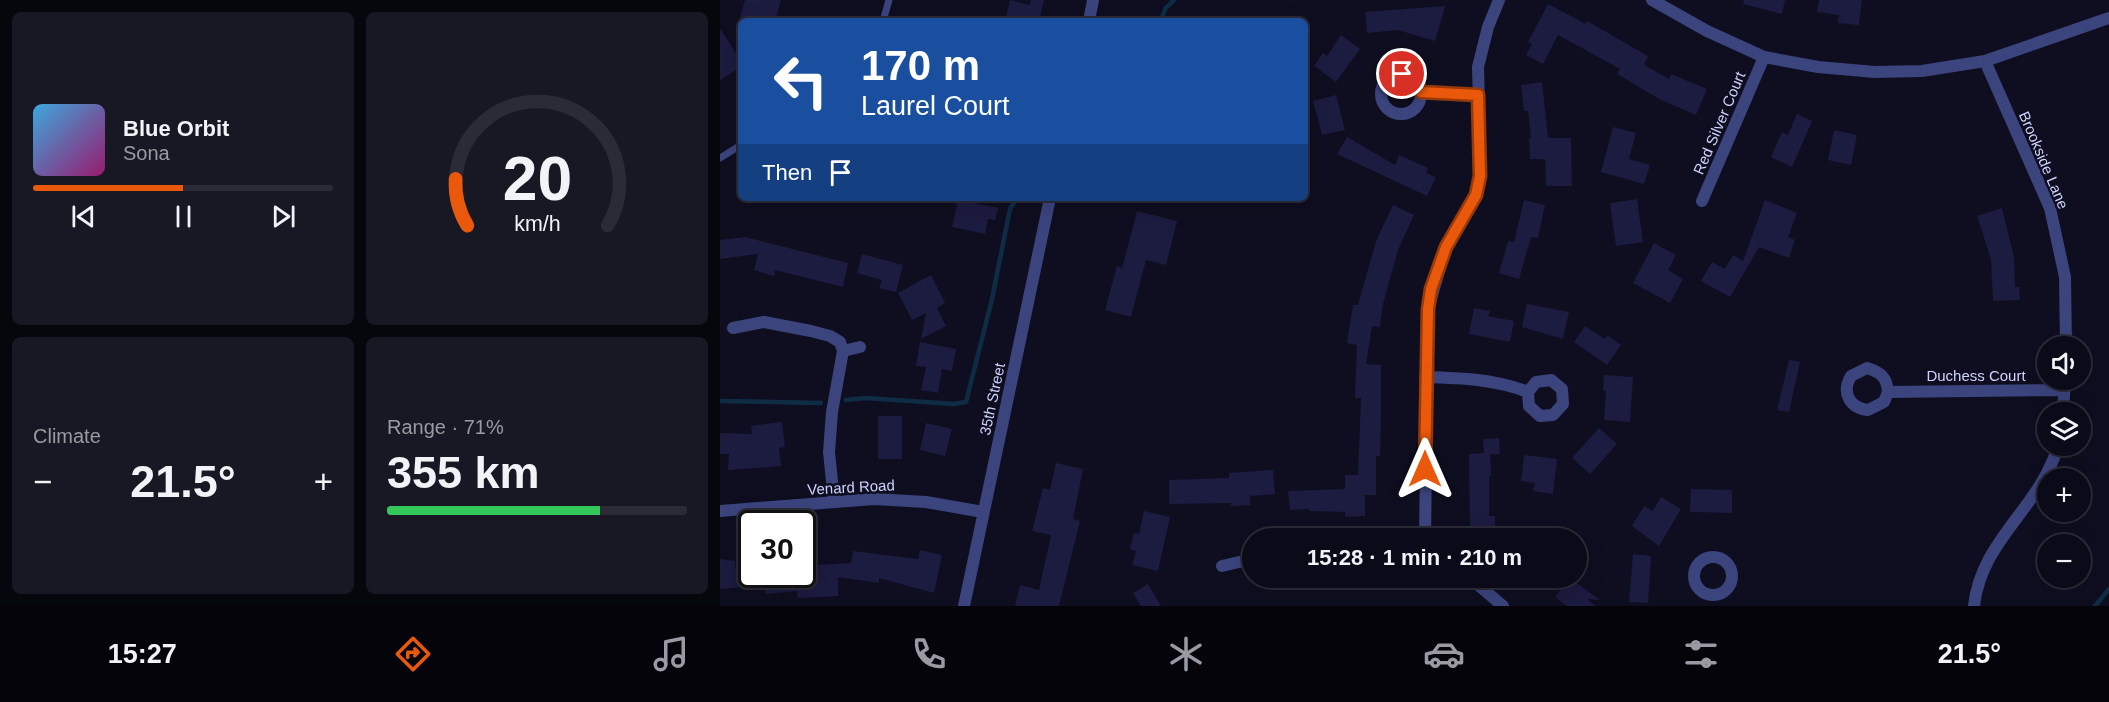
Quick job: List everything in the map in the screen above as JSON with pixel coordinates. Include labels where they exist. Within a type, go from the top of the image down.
[{"type":"street","points":[[1090,18],[1093,0]]},
{"type":"street","points":[[1425,528],[1425,377],[1428,309],[1431,289],[1446,247],[1476,195],[1480,176],[1478,95],[1481,50],[1499,0]]},
{"type":"street","points":[[1652,0],[1707,31],[1764,57],[1818,67],[1875,72],[1923,71],[1985,61],[2109,18]]},
{"type":"street","name":"Red Silver Court","points":[[1702,201],[1764,57]]},
{"type":"street","name":"Brookside Lane","points":[[1985,61],[2033,165],[2052,216],[2065,277],[2066,336]]},
{"type":"street","points":[[1421,92],[1478,95]]},
{"type":"street","name":"35th Street","points":[[964,606],[1049,201]]},
{"type":"street","points":[[733,328],[764,322],[811,331],[830,336],[840,342],[843,351],[832,412],[829,452],[834,501]]},
{"type":"street","points":[[843,351],[860,347]]},
{"type":"street","points":[[1425,377],[1491,381],[1528,392]]},
{"type":"street","name":"Duchess Court","points":[[1888,392],[2037,386]]},
{"type":"street","points":[[1974,606],[1976,590],[1988,557],[2039,490],[2054,456]]},
{"type":"street","name":"Venard Road","points":[[720,511],[745,511],[834,501],[897,499],[983,512]]},
{"type":"street","points":[[1222,566],[1242,561]]},
{"type":"street","points":[[1482,588],[1503,606]]},
{"type":"lane","points":[[884,18],[889,0]]},
{"type":"lane","points":[[720,158],[738,147]]},
{"type":"building","points":[[745,0],[781,0],[776,18],[740,18]]},
{"type":"building","points":[[1010,0],[1030,5],[1031,0],[1044,0],[1040,18],[1006,18]]},
{"type":"building","points":[[1744,0],[1785,0],[1782,14],[1743,4]]},
{"type":"building","points":[[1819,0],[1862,0],[1859,25],[1838,23],[1839,15],[1817,12]]},
{"type":"building","points":[[1548,4],[1586,24],[1587,21],[1648,56],[1644,65],[1669,79],[1671,74],[1707,89],[1696,115],[1661,100],[1617,74],[1620,69],[1558,35],[1543,64],[1526,55],[1532,44],[1528,42]]},
{"type":"building","points":[[1445,6],[1435,41],[1398,30],[1367,33],[1365,12]]},
{"type":"building","points":[[720,28],[738,56],[738,69],[720,80]]},
{"type":"building","points":[[1341,35],[1360,49],[1336,82],[1314,66],[1323,53],[1327,56]]},
{"type":"building","points":[[1542,82],[1548,138],[1571,138],[1572,186],[1546,186],[1545,159],[1530,159],[1529,138],[1531,138],[1528,111],[1524,111],[1521,85]]},
{"type":"building","points":[[1336,95],[1345,130],[1322,135],[1313,101]]},
{"type":"building","points":[[1797,114],[1812,121],[1792,167],[1771,157],[1782,132],[1788,135]]},
{"type":"building","points":[[1613,127],[1636,133],[1629,159],[1650,165],[1644,184],[1601,172]]},
{"type":"building","points":[[1834,130],[1857,135],[1851,165],[1828,160]]},
{"type":"building","points":[[1347,137],[1395,165],[1399,155],[1428,168],[1426,173],[1436,177],[1427,196],[1337,154]]},
{"type":"building","points":[[1637,199],[1643,242],[1616,246],[1610,203]]},
{"type":"building","points":[[1524,200],[1545,205],[1538,238],[1531,237],[1519,279],[1499,273],[1508,241],[1514,242]]},
{"type":"building","points":[[1765,200],[1797,213],[1788,237],[1795,240],[1789,258],[1759,247],[1730,297],[1701,281],[1712,262],[1725,269],[1733,255],[1743,261]]},
{"type":"building","points":[[958,201],[998,208],[995,220],[988,219],[985,234],[952,227]]},
{"type":"building","points":[[1393,205],[1414,215],[1398,250],[1383,304],[1380,327],[1372,326],[1366,364],[1381,365],[1380,456],[1376,456],[1376,495],[1365,495],[1365,516],[1345,517],[1345,512],[1290,510],[1288,491],[1345,489],[1345,475],[1358,475],[1361,398],[1355,398],[1357,345],[1347,343],[1353,305],[1358,305],[1376,241]]},
{"type":"building","points":[[2002,208],[2014,257],[2015,287],[2019,287],[2020,300],[1993,301],[1991,259],[1977,216]]},
{"type":"building","points":[[1137,211],[1177,221],[1166,265],[1146,260],[1131,317],[1105,310],[1117,266],[1122,268]]},
{"type":"building","points":[[745,237],[848,263],[843,287],[775,270],[774,276],[754,270],[758,254],[720,259],[720,240]]},
{"type":"building","points":[[1654,243],[1676,255],[1668,270],[1683,279],[1670,303],[1633,283]]},
{"type":"building","points":[[862,254],[903,265],[896,292],[879,288],[882,280],[857,273]]},
{"type":"building","points":[[931,275],[945,303],[937,308],[946,326],[921,339],[926,313],[912,320],[898,293]]},
{"type":"building","points":[[1527,304],[1569,312],[1563,339],[1522,327]]},
{"type":"building","points":[[1474,308],[1490,311],[1488,316],[1514,321],[1510,342],[1469,334]]},
{"type":"building","points":[[1585,326],[1605,339],[1607,335],[1621,345],[1607,365],[1574,342]]},
{"type":"building","points":[[920,342],[956,349],[952,371],[942,369],[938,393],[921,390],[926,367],[916,366]]},
{"type":"building","points":[[1789,360],[1800,362],[1789,412],[1777,410]]},
{"type":"building","points":[[1604,375],[1633,377],[1630,422],[1604,420],[1606,391],[1603,390]]},
{"type":"building","points":[[878,416],[902,416],[902,459],[878,459]]},
{"type":"building","points":[[782,422],[785,447],[779,448],[781,466],[728,470],[729,454],[720,454],[720,433],[752,434],[751,426]]},
{"type":"building","points":[[926,423],[952,429],[945,456],[920,450]]},
{"type":"building","points":[[1599,428],[1617,444],[1590,474],[1572,458]]},
{"type":"building","points":[[1499,438],[1500,454],[1490,454],[1491,476],[1489,476],[1489,516],[1495,516],[1495,528],[1470,528],[1469,454],[1484,453],[1483,439]]},
{"type":"building","points":[[1524,455],[1557,459],[1553,494],[1533,491],[1535,483],[1521,481]]},
{"type":"building","points":[[1056,463],[1083,469],[1073,519],[1080,521],[1059,606],[1015,606],[1020,585],[1039,590],[1051,535],[1032,531],[1043,488],[1050,490]]},
{"type":"building","points":[[1273,470],[1275,494],[1250,496],[1250,505],[1169,504],[1169,480],[1229,478],[1229,473]]},
{"type":"building","points":[[1691,489],[1732,490],[1732,513],[1690,512]]},
{"type":"building","points":[[1661,497],[1681,509],[1659,546],[1632,526],[1644,506],[1653,511]]},
{"type":"building","points":[[1144,511],[1170,517],[1158,571],[1132,565],[1136,551],[1130,549],[1134,533],[1139,534]]},
{"type":"building","points":[[920,550],[942,555],[934,593],[879,578],[879,583],[838,577],[838,596],[798,598],[797,591],[765,594],[765,588],[816,588],[816,565],[851,563],[853,551],[918,559]]},
{"type":"building","points":[[1633,554],[1651,556],[1648,603],[1629,602]]},
{"type":"building","points":[[720,559],[735,561],[735,569],[738,569],[738,587],[720,589]]},
{"type":"building","points":[[1148,584],[1161,606],[1141,606],[1133,593]]},
{"type":"building","points":[[1562,588],[1584,588],[1600,600],[1587,599],[1596,606],[1567,606],[1555,597]]},
{"type":"waterway","points":[[1162,18],[1165,9],[1174,0]]},
{"type":"waterway","points":[[846,400],[866,398],[954,404],[966,402],[992,299],[1010,209],[1015,201]]},
{"type":"waterway","points":[[720,401],[821,403]]},
{"type":"waterway","points":[[2095,606],[2109,589]]},
{"type":"route","points":[[1402,74],[1411,76],[1418,83],[1421,92],[1478,95],[1481,158],[1476,195],[1446,247],[1431,289],[1428,309],[1425,469]]}]
